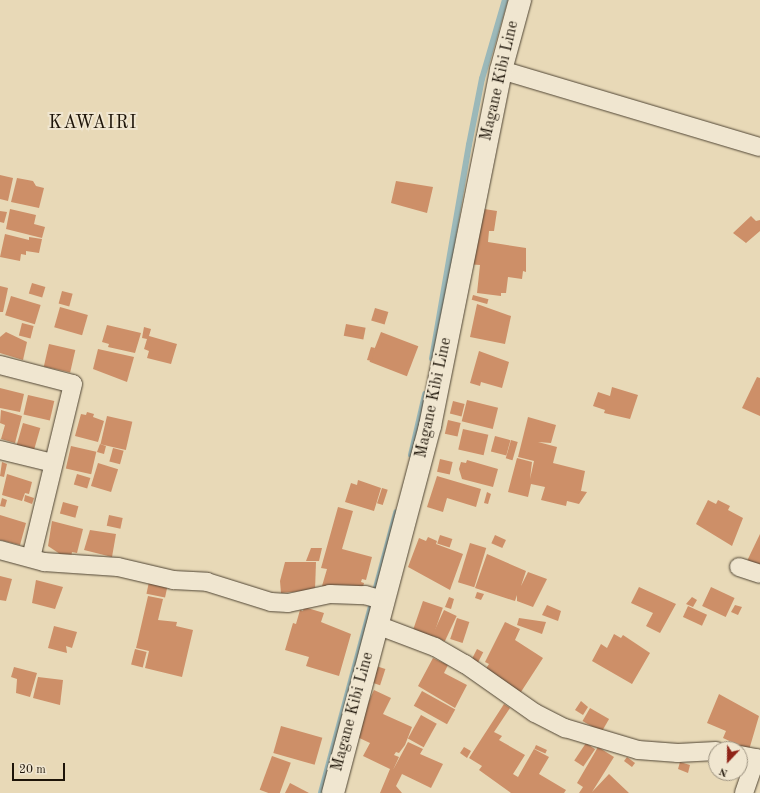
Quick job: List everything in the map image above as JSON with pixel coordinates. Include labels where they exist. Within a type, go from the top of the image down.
[{"type":"main road","name":"Magane Kibi Line","points":[[332,793],[376,624],[375,598],[430,426],[501,70],[520,0]]},
{"type":"street","points":[[501,70],[760,147]]},
{"type":"street","points":[[0,366],[73,384],[31,557]]},
{"type":"street","points":[[0,450],[53,463]]},
{"type":"street","points":[[0,550],[31,557],[44,562],[118,567],[173,580],[207,582],[271,602],[288,603],[330,594],[375,598]]},
{"type":"street","points":[[739,567],[760,574]]},
{"type":"street","points":[[376,624],[441,650],[535,713],[565,728],[638,750],[678,753],[708,751]]},
{"type":"street","points":[[744,793],[752,758]]},
{"type":"building","points":[[0,175],[13,178],[8,201],[0,199]]},
{"type":"building","points":[[17,178],[33,181],[36,186],[44,188],[39,208],[11,202]]},
{"type":"building","points":[[396,181],[433,187],[427,213],[391,203]]},
{"type":"building","points":[[478,208],[497,211],[494,231],[489,231],[488,242],[526,248],[526,272],[523,271],[522,279],[508,277],[506,293],[501,293],[501,296],[477,293],[480,265],[466,264]]},
{"type":"building","points":[[10,209],[36,215],[34,224],[45,227],[42,238],[6,229]]},
{"type":"building","points":[[0,211],[7,212],[4,223],[0,222]]},
{"type":"building","points":[[751,216],[756,221],[760,220],[760,231],[746,243],[733,233]]},
{"type":"building","points":[[5,234],[29,240],[29,237],[42,239],[39,253],[26,251],[26,255],[21,254],[20,261],[0,257]]},
{"type":"building","points":[[32,283],[45,287],[42,298],[29,294]]},
{"type":"building","points":[[0,286],[8,288],[3,312],[0,312]]},
{"type":"building","points":[[62,291],[73,294],[69,306],[59,304]]},
{"type":"building","points":[[473,295],[488,299],[487,304],[472,300]]},
{"type":"building","points":[[11,296],[41,305],[35,324],[5,315]]},
{"type":"building","points":[[477,304],[511,316],[505,344],[470,337]]},
{"type":"building","points":[[60,307],[88,315],[82,335],[54,327]]},
{"type":"building","points":[[375,308],[388,312],[385,325],[371,320]]},
{"type":"building","points":[[22,323],[34,326],[30,339],[19,336]]},
{"type":"building","points":[[346,324],[366,328],[363,340],[344,336]]},
{"type":"building","points":[[107,325],[141,333],[135,353],[108,347],[109,344],[102,342]]},
{"type":"building","points":[[144,327],[151,329],[149,336],[177,344],[171,364],[147,358],[149,351],[144,349],[147,339],[142,338]]},
{"type":"building","points":[[6,332],[27,342],[23,360],[0,353],[0,337]]},
{"type":"building","points":[[381,332],[418,346],[407,376],[370,362]]},
{"type":"building","points":[[49,344],[75,350],[70,372],[44,366]]},
{"type":"building","points":[[371,347],[375,348],[372,361],[367,360]]},
{"type":"building","points":[[98,349],[134,357],[127,382],[93,369]]},
{"type":"building","points":[[479,351],[509,362],[502,388],[481,382],[480,386],[470,383]]},
{"type":"building","points":[[757,377],[760,378],[760,416],[742,408]]},
{"type":"building","points":[[612,387],[638,395],[630,419],[604,413],[605,410],[593,406],[598,392],[610,396]]},
{"type":"building","points":[[0,388],[24,394],[20,412],[0,408]]},
{"type":"building","points":[[28,395],[54,401],[50,421],[24,414]]},
{"type":"building","points":[[467,400],[498,408],[493,429],[462,421]]},
{"type":"building","points":[[453,401],[465,404],[461,417],[450,414]]},
{"type":"building","points":[[1,410],[22,416],[15,443],[1,439],[5,425],[0,423]]},
{"type":"building","points":[[87,412],[94,414],[93,417],[104,421],[98,442],[75,436],[81,414],[86,415]]},
{"type":"building","points":[[107,416],[132,422],[126,450],[100,444]]},
{"type":"building","points":[[528,417],[556,425],[551,443],[538,442],[557,447],[553,463],[585,471],[581,491],[587,492],[579,504],[567,501],[566,506],[541,500],[545,487],[531,484],[528,497],[508,492],[517,458],[532,462],[530,479],[534,461],[518,457]]},
{"type":"building","points":[[448,420],[461,423],[458,437],[445,434]]},
{"type":"building","points":[[23,423],[40,428],[33,452],[16,447]]},
{"type":"building","points":[[463,429],[488,435],[484,455],[458,449]]},
{"type":"building","points":[[495,436],[510,440],[506,456],[491,451]]},
{"type":"building","points":[[511,440],[518,442],[512,460],[506,458]]},
{"type":"building","points":[[100,444],[106,446],[104,454],[97,452]]},
{"type":"building","points":[[71,446],[96,452],[91,474],[66,468]]},
{"type":"building","points":[[113,448],[124,451],[120,464],[109,462]]},
{"type":"building","points":[[440,459],[453,462],[450,475],[437,472]]},
{"type":"building","points":[[467,460],[498,469],[493,487],[462,479],[459,469],[461,462],[466,463]]},
{"type":"building","points":[[2,462],[7,464],[4,477],[0,476]]},
{"type":"building","points":[[98,463],[118,469],[111,492],[91,486]]},
{"type":"building","points":[[7,474],[32,482],[29,494],[25,493],[22,501],[2,495]]},
{"type":"building","points":[[77,474],[90,478],[87,489],[74,485]]},
{"type":"building","points":[[437,476],[481,489],[476,507],[447,498],[443,512],[427,507]]},
{"type":"building","points":[[358,480],[381,488],[374,511],[345,502],[351,483],[357,485]]},
{"type":"building","points":[[382,488],[388,490],[383,505],[377,503]]},
{"type":"building","points":[[487,492],[491,494],[488,504],[484,503]]},
{"type":"building","points":[[25,495],[34,498],[32,504],[24,501]]},
{"type":"building","points":[[2,498],[7,500],[5,507],[0,506]]},
{"type":"building","points":[[708,500],[716,504],[718,500],[730,506],[728,510],[743,518],[732,546],[696,524]]},
{"type":"building","points":[[63,502],[78,506],[75,518],[60,514]]},
{"type":"building","points":[[338,507],[353,511],[342,549],[372,557],[366,580],[362,579],[361,582],[364,583],[362,591],[322,586],[327,569],[321,568]]},
{"type":"building","points":[[0,515],[26,523],[20,545],[0,540]]},
{"type":"building","points":[[109,515],[123,518],[120,529],[107,526]]},
{"type":"building","points":[[52,521],[83,529],[77,553],[72,552],[71,557],[60,554],[48,546]]},
{"type":"building","points":[[90,530],[116,534],[112,557],[84,550]]},
{"type":"building","points":[[760,534],[760,567],[747,561]]},
{"type":"building","points":[[440,535],[452,539],[450,548],[437,544]]},
{"type":"building","points":[[495,535],[506,540],[502,548],[491,543]]},
{"type":"building","points":[[428,537],[437,541],[436,544],[463,554],[450,590],[408,567],[419,538],[426,541]]},
{"type":"building","points":[[470,543],[486,548],[474,587],[458,582]]},
{"type":"building","points":[[311,548],[322,548],[319,561],[306,561]]},
{"type":"building","points":[[487,554],[526,571],[521,586],[528,572],[547,579],[533,607],[517,601],[517,595],[515,601],[475,588]]},
{"type":"building","points":[[285,562],[316,562],[315,590],[281,593],[280,581]]},
{"type":"building","points":[[0,576],[12,579],[6,601],[0,600]]},
{"type":"building","points":[[150,577],[169,581],[165,598],[146,594]]},
{"type":"building","points":[[36,580],[63,587],[55,609],[32,603]]},
{"type":"building","points":[[639,587],[676,604],[660,633],[646,626],[653,613],[631,603]]},
{"type":"building","points":[[711,587],[735,598],[726,617],[702,606]]},
{"type":"building","points":[[477,592],[484,594],[481,600],[475,598]]},
{"type":"building","points":[[148,596],[163,599],[158,620],[177,622],[176,626],[193,630],[182,677],[145,668],[149,651],[136,648]]},
{"type":"building","points":[[449,597],[454,599],[451,609],[445,607]]},
{"type":"building","points":[[692,597],[697,600],[693,607],[686,604]]},
{"type":"building","points":[[423,601],[443,608],[432,639],[412,632]]},
{"type":"building","points":[[547,605],[561,611],[558,621],[542,615]]},
{"type":"building","points":[[735,605],[742,607],[738,615],[731,612]]},
{"type":"building","points":[[688,606],[707,615],[702,626],[683,617]]},
{"type":"building","points":[[304,607],[324,613],[321,622],[351,634],[339,676],[306,666],[309,657],[285,650],[293,623],[296,624],[300,610],[303,611]]},
{"type":"building","points":[[444,610],[457,616],[445,641],[432,635]]},
{"type":"building","points":[[457,618],[469,622],[463,643],[450,639]]},
{"type":"building","points":[[519,618],[546,622],[542,634],[517,625]]},
{"type":"building","points":[[505,622],[520,629],[515,640],[543,658],[519,695],[485,670],[489,664],[485,662]]},
{"type":"building","points":[[54,626],[77,632],[72,648],[66,646],[67,653],[48,648]]},
{"type":"building","points":[[614,634],[621,638],[623,635],[650,653],[632,684],[592,661],[601,644],[607,648]]},
{"type":"building","points":[[135,649],[147,652],[143,667],[131,665]]},
{"type":"building","points":[[477,649],[483,652],[476,666],[470,662]]},
{"type":"building","points":[[433,658],[448,665],[444,673],[467,685],[455,708],[418,686]]},
{"type":"building","points":[[373,665],[385,669],[380,685],[368,681]]},
{"type":"building","points":[[14,667],[37,673],[30,697],[16,693],[17,679],[11,677]]},
{"type":"building","points":[[38,677],[63,680],[60,705],[33,698]]},
{"type":"building","points":[[374,690],[391,698],[383,714],[412,727],[405,745],[399,753],[396,752],[394,755],[399,757],[393,770],[408,742],[423,749],[420,754],[443,764],[431,788],[402,774],[396,786],[402,793],[380,793],[390,769],[363,756],[370,743],[353,735]]},
{"type":"building","points":[[422,691],[455,709],[447,724],[414,706]]},
{"type":"building","points":[[719,694],[759,716],[749,750],[748,741],[730,741],[723,738],[726,731],[707,723]]},
{"type":"building","points":[[581,701],[588,707],[583,715],[575,710]]},
{"type":"building","points":[[504,704],[510,708],[494,732],[502,736],[499,740],[525,755],[513,774],[518,777],[534,749],[549,757],[539,774],[566,790],[564,793],[511,793],[479,770],[482,766],[469,758]]},
{"type":"building","points":[[590,708],[609,719],[602,732],[582,721]]},
{"type":"building","points":[[421,715],[437,724],[424,747],[408,739]]},
{"type":"building","points":[[281,726],[322,738],[315,765],[273,753]]},
{"type":"building","points":[[586,743],[595,749],[583,767],[574,760]]},
{"type":"building","points":[[536,745],[547,750],[545,754],[534,749]]},
{"type":"building","points":[[464,747],[471,751],[467,758],[460,753]]},
{"type":"building","points":[[598,747],[614,757],[592,792],[609,774],[629,793],[579,793],[583,787],[577,783]]},
{"type":"building","points":[[272,756],[291,763],[280,793],[268,793],[260,790]]},
{"type":"building","points":[[627,757],[635,763],[632,767],[624,761]]},
{"type":"building","points":[[680,762],[690,765],[688,773],[678,769]]},
{"type":"building","points":[[290,783],[309,793],[285,793]]},
{"type":"waterway","points":[[432,359],[482,79],[505,0]]},
{"type":"waterway","points":[[411,455],[425,395]]},
{"type":"waterway","points":[[321,793],[396,513]]},
{"type":"district","name":"KAWAIRI","points":[[93,123]]}]
